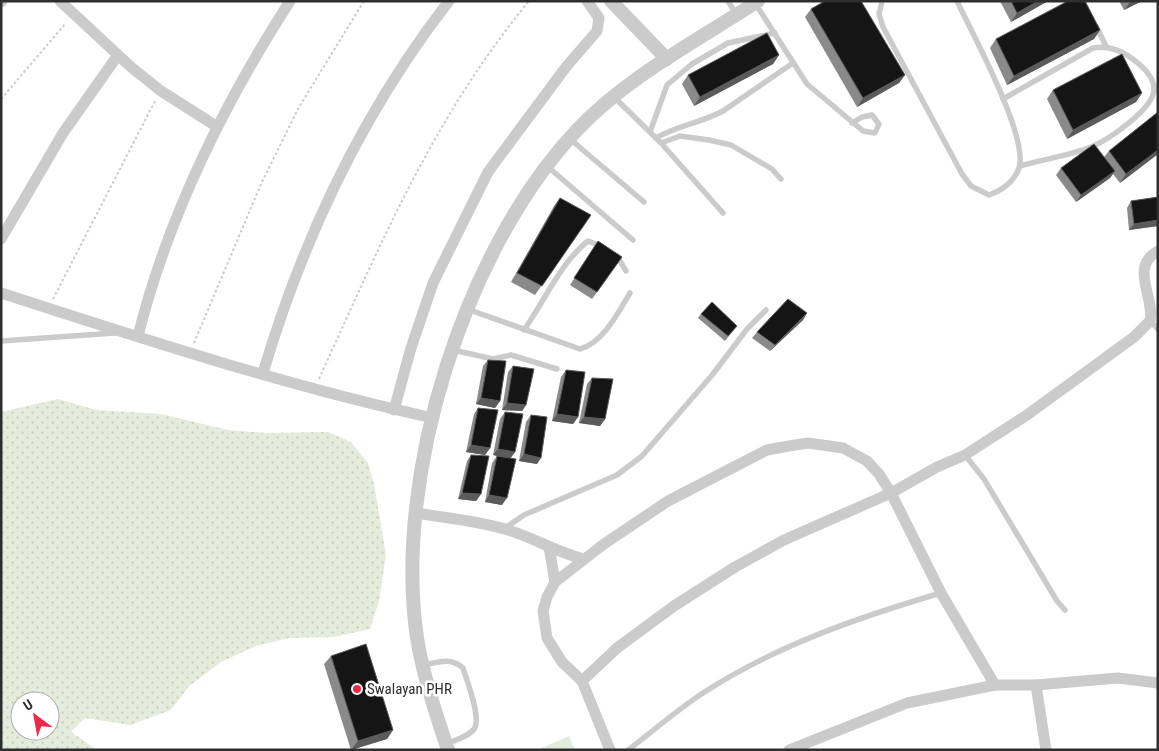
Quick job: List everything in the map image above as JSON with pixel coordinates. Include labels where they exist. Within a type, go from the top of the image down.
[{"type":"street","points":[[60,1],[118,55],[161,91],[216,126]]},
{"type":"street","points":[[138,336],[160,258],[216,126],[290,1]]},
{"type":"street","points":[[263,373],[297,269],[338,178],[379,101],[404,62],[450,1]]},
{"type":"street","points":[[394,410],[411,348],[433,283],[488,172],[560,74],[598,31],[599,18],[587,1]]},
{"type":"street","points":[[611,1],[667,59]]},
{"type":"street","points":[[447,747],[417,638],[414,538],[425,442],[439,391],[467,309],[501,239],[535,182],[570,139],[614,97],[667,59],[757,2]]},
{"type":"street","points":[[1,239],[63,133],[118,55]]},
{"type":"street","points":[[582,681],[617,648],[674,606],[735,568],[784,540],[891,493],[937,467],[965,455],[1027,415],[1134,337],[1154,325],[1151,304],[1143,281],[1143,272],[1147,262],[1158,251]]},
{"type":"street","points":[[1,293],[190,352],[394,410],[433,418]]},
{"type":"street","points":[[610,750],[582,681],[562,662],[547,638],[543,611],[546,597],[555,582],[584,559],[668,501],[767,450],[808,443],[843,448],[867,461],[891,493],[941,593],[994,685]]},
{"type":"street","points":[[416,513],[503,529],[584,559]]},
{"type":"street","points":[[550,547],[555,582]]},
{"type":"street","points":[[789,750],[907,703],[994,685],[1036,685],[1118,678],[1158,683]]},
{"type":"street","points":[[1036,685],[1046,750]]},
{"type":"lane","points":[[728,1],[736,16]]},
{"type":"lane","points":[[882,1],[879,14],[883,27],[962,174],[971,186],[989,195],[1002,190],[1013,180],[1020,166],[1017,139],[1010,111],[957,1]]},
{"type":"lane","points":[[757,2],[792,63],[807,84],[852,123]]},
{"type":"lane","points":[[1093,19],[1106,46]]},
{"type":"lane","points":[[650,132],[667,85],[692,64],[728,43],[775,33]]},
{"type":"lane","points":[[1003,99],[1093,48],[1106,46],[1122,52],[1138,63],[1155,79],[1152,98],[1136,117],[1111,136],[1090,147],[1020,166]]},
{"type":"lane","points":[[656,138],[674,127],[712,117],[723,111],[792,63]]},
{"type":"lane","points":[[614,97],[661,143],[723,214]]},
{"type":"lane","points":[[661,143],[680,136],[709,140],[732,146],[772,169],[781,179]]},
{"type":"lane","points":[[570,139],[644,202]]},
{"type":"lane","points":[[548,167],[633,240]]},
{"type":"lane","points":[[524,330],[542,305],[573,252],[588,241],[598,243],[616,254],[626,271]]},
{"type":"lane","points":[[467,309],[580,349],[588,347],[600,336],[630,293]]},
{"type":"lane","points":[[503,529],[524,515],[617,475],[642,456],[713,374],[747,329],[766,310]]},
{"type":"lane","points":[[1,341],[124,332]]},
{"type":"lane","points":[[453,350],[493,359],[511,355],[557,369]]},
{"type":"lane","points":[[965,455],[984,479],[1065,610]]},
{"type":"lane","points":[[628,750],[703,693],[770,655],[874,614],[941,593]]},
{"type":"lane","points":[[424,665],[447,660],[456,662],[463,668],[478,718],[476,727],[469,734],[447,747]]},
{"type":"path","points":[[190,352],[261,184],[299,108],[364,1]]},
{"type":"path","points":[[315,388],[400,201],[438,130],[503,33],[529,1]]},
{"type":"path","points":[[1,99],[74,14]]},
{"type":"path","points":[[49,308],[161,91]]},
{"type":"green space","points":[[58,399],[96,410],[161,414],[228,430],[265,433],[328,432],[351,442],[368,463],[374,484],[386,555],[379,601],[370,629],[334,637],[289,638],[256,646],[221,662],[189,686],[171,710],[130,725],[85,718],[71,732],[97,750],[1,750],[1,412]]},
{"type":"green space","points":[[569,736],[575,750],[537,750]]},
{"type":"building","points":[[825,1],[861,1],[905,75],[863,98],[811,9]]},
{"type":"building","points":[[1011,1],[1038,1],[1017,13]]},
{"type":"building","points":[[1068,1],[1085,1],[1100,30],[1014,76],[996,39]]},
{"type":"building","points":[[767,33],[779,55],[700,97],[688,75]]},
{"type":"building","points":[[1122,54],[1142,93],[1073,130],[1053,90]]},
{"type":"building","points":[[1158,112],[1158,150],[1126,174],[1109,151]]},
{"type":"building","points":[[1094,144],[1115,171],[1081,195],[1061,168]]},
{"type":"building","points":[[1158,197],[1158,220],[1134,224],[1131,201]]},
{"type":"building","points":[[560,198],[591,215],[542,286],[517,273]]},
{"type":"building","points":[[598,241],[622,257],[597,292],[574,278]]},
{"type":"building","points":[[788,299],[807,313],[775,345],[757,332]]},
{"type":"building","points":[[712,302],[737,326],[728,336],[701,314]]},
{"type":"building","points":[[488,360],[506,361],[500,401],[481,398]]},
{"type":"building","points":[[513,366],[534,369],[526,405],[507,403]]},
{"type":"building","points":[[566,370],[585,372],[578,417],[557,414]]},
{"type":"building","points":[[592,378],[613,379],[605,419],[584,417]]},
{"type":"building","points":[[478,408],[498,410],[490,448],[471,445]]},
{"type":"building","points":[[505,412],[523,414],[515,452],[498,449]]},
{"type":"building","points":[[531,415],[547,417],[541,458],[524,454]]},
{"type":"building","points":[[471,455],[489,456],[481,494],[462,493]]},
{"type":"building","points":[[497,456],[516,459],[507,498],[489,495]]},
{"type":"building","points":[[366,644],[393,730],[358,741],[331,656]]},
{"type":"place","name":"Swalayan PHR","points":[[357,689]]}]
